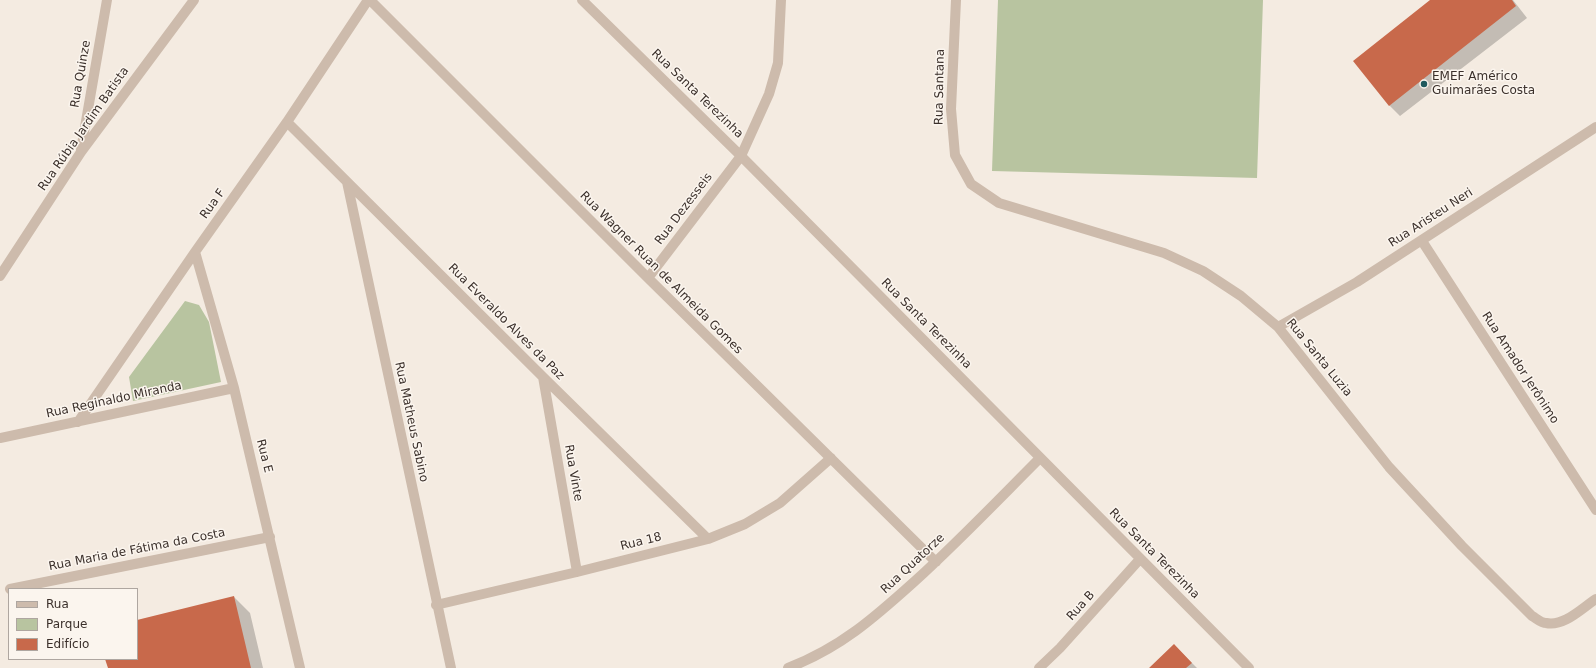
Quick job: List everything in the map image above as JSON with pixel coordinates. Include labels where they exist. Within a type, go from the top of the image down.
[{"type":"street","name":"Rua Quinze","points":[[81,152],[107,0]]},
{"type":"street","name":"Rua Rúbia Jardim Batista","points":[[1,273],[81,152],[194,0]]},
{"type":"street","name":"Rua F","points":[[78,422],[287,122],[369,0]]},
{"type":"street","name":"Rua Wagner Ruan de Almeida Gomes","points":[[369,0],[936,562]]},
{"type":"street","name":"Rua Santa Terezinha","points":[[582,0],[741,156],[1249,668]]},
{"type":"street","name":"Rua Dezesseis","points":[[648,278],[741,156],[769,94],[778,63],[781,0]]},
{"type":"street","name":"Rua Santana","points":[[956,0],[951,109],[955,155],[972,184],[999,203]]},
{"type":"street","name":"Rua Everaldo Alves da Paz","points":[[287,122],[708,539]]},
{"type":"street","name":"Rua Aristeu Neri","points":[[1278,327],[1357,282],[1596,127]]},
{"type":"street","name":"Rua Matheus Sabino","points":[[347,182],[436,605],[451,668]]},
{"type":"street","name":"Rua Santa Luzia","points":[[999,203],[1164,253],[1203,271],[1241,296],[1278,327],[1389,467],[1462,546],[1532,616],[1545,624],[1556,624],[1565,620],[1596,599]]},
{"type":"street","name":"Rua Amador Jerônimo","points":[[1422,241],[1596,510]]},
{"type":"street","name":"Rua E","points":[[195,252],[234,388],[300,668]]},
{"type":"street","name":"Rua Vinte","points":[[543,377],[577,572]]},
{"type":"street","name":"Rua Reginaldo Miranda","points":[[0,438],[234,388]]},
{"type":"street","name":"Rua 18","points":[[436,605],[708,539],[745,524],[780,503],[831,458]]},
{"type":"street","name":"Rua Quatorze","points":[[788,668],[807,661],[842,642],[874,618],[936,562],[1040,458]]},
{"type":"street","name":"Rua Maria de Fátima da Costa","points":[[15,588],[270,537]]},
{"type":"street","name":"Rua B","points":[[1039,668],[1060,648],[1140,559]]},
{"type":"green space","points":[[998,0],[1263,0],[1257,178],[992,171]]},
{"type":"green space","points":[[185,301],[199,305],[209,322],[221,382],[133,401],[129,377]]},
{"type":"building","points":[[1430,0],[1512,0],[1516,6],[1389,106],[1353,61]]},
{"type":"building","points":[[234,596],[251,668],[108,668],[105,660],[138,660],[138,620]]},
{"type":"building","points":[[1174,644],[1192,663],[1186,668],[1149,668]]},
{"type":"place","name":"EMEF Américo Guimarães Costa","points":[[1424,84]]}]
